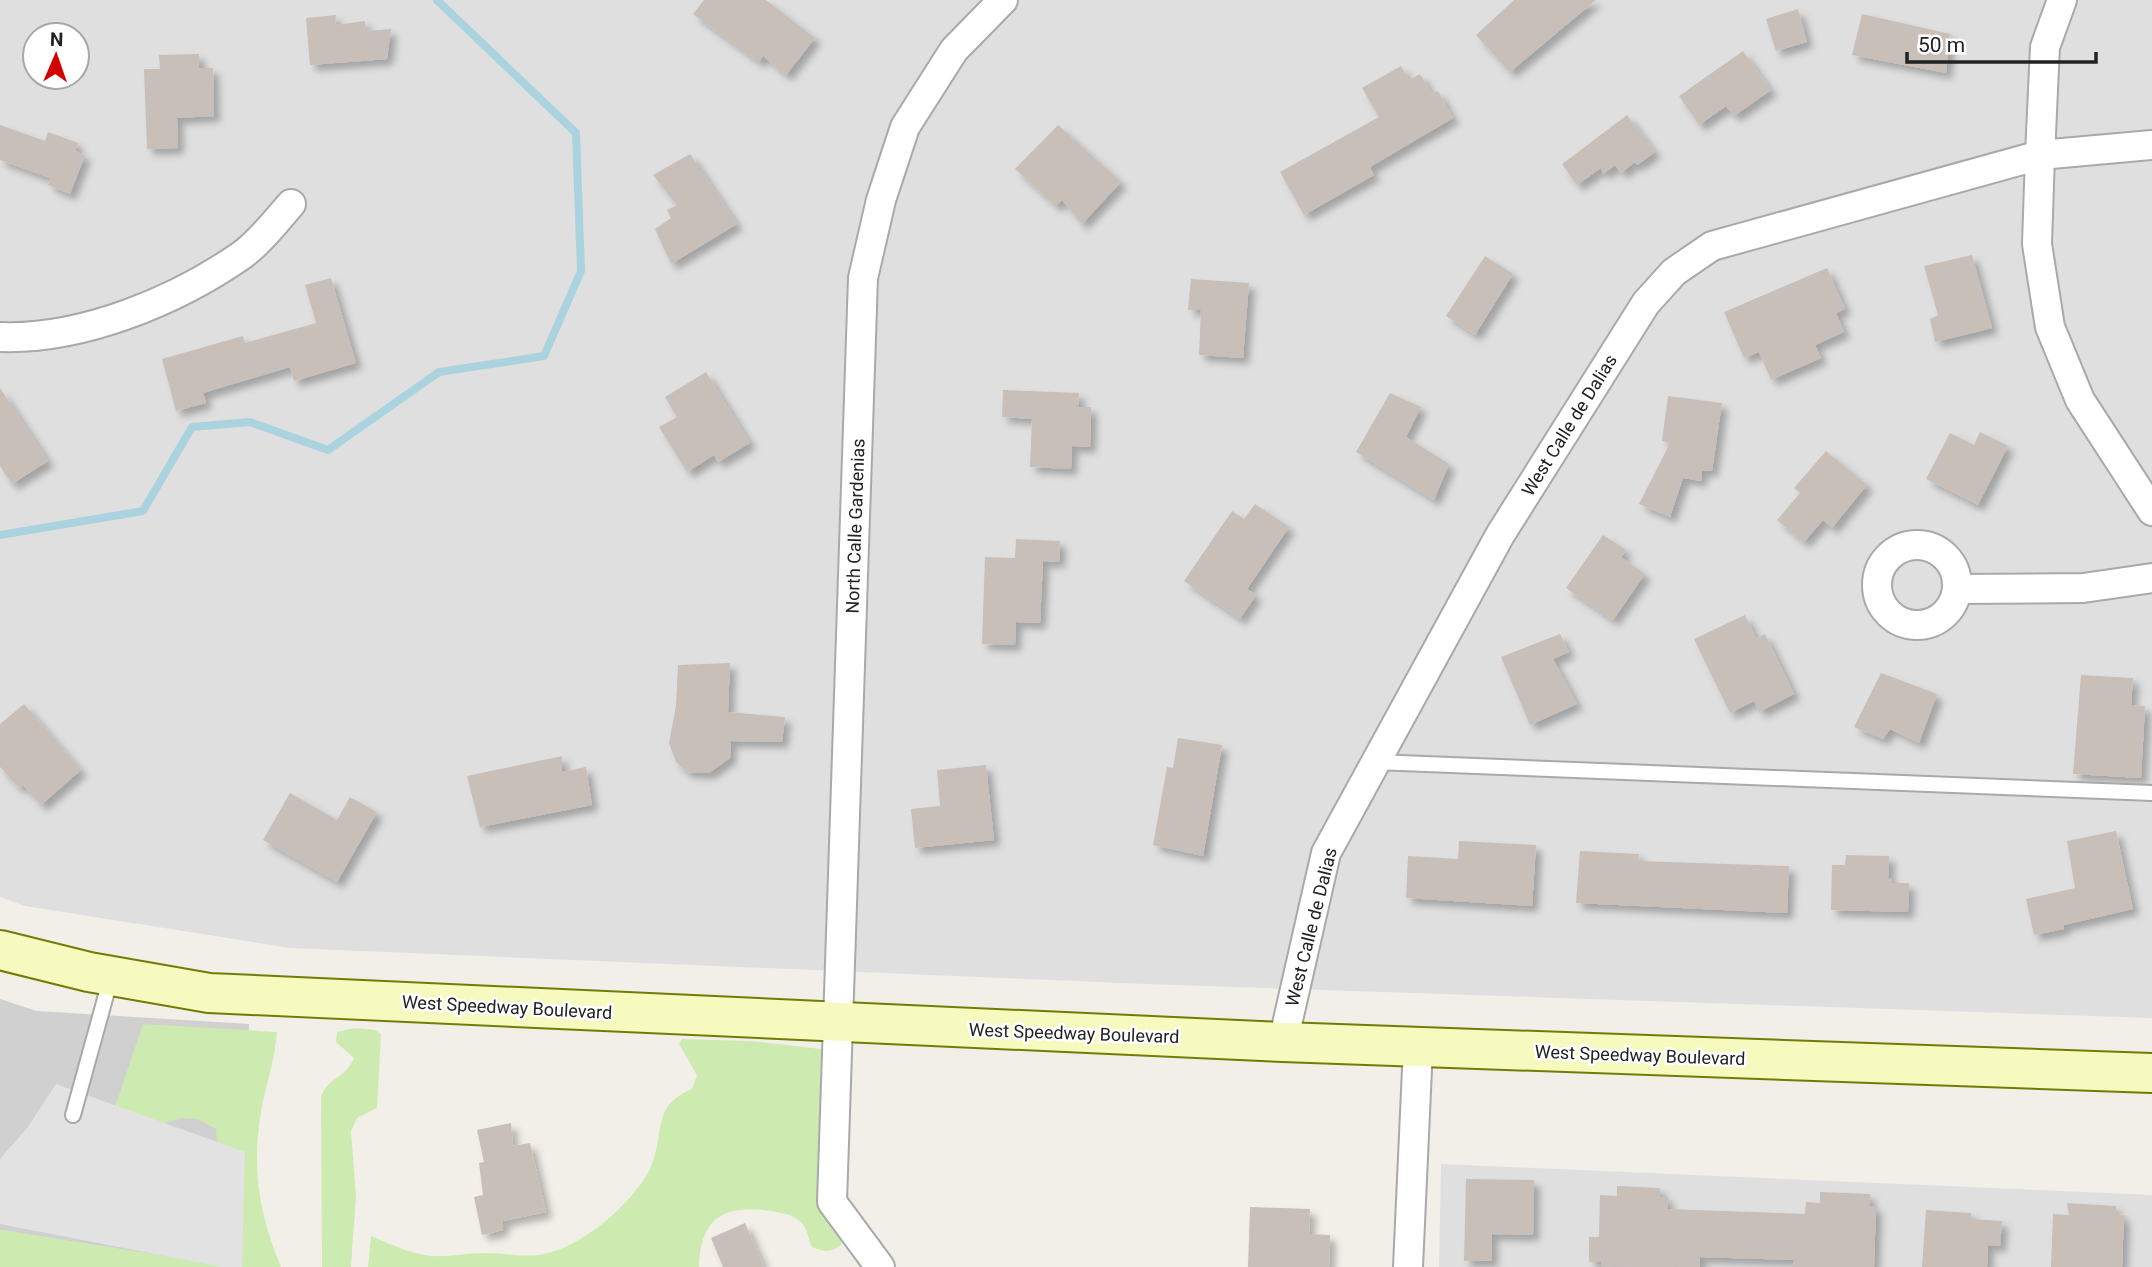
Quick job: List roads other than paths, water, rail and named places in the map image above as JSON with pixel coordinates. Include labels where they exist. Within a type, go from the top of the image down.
[{"type":"main road","name":"West Speedway Boulevard","points":[[0,950],[112,976],[209,993],[1283,1042],[2152,1073]]},
{"type":"street","name":"North Calle Gardenias","points":[[880,1267],[832,1202],[863,278],[881,200],[905,127],[954,50],[1003,0]]},
{"type":"street","points":[[2063,0],[2045,47],[2040,155],[2037,244],[2050,327],[2080,400],[2152,511]]},
{"type":"street","name":"West Calle de Dalias","points":[[1283,1042],[1326,853],[1500,535],[1646,303],[1674,272],[1712,246],[2040,155],[2152,145]]},
{"type":"street","points":[[0,337],[24,338],[114,321],[186,289],[244,254],[291,204]]},
{"type":"street","points":[[1957,590],[2083,588],[2152,578]]},
{"type":"street","points":[[1408,1267],[1418,1047]]},
{"type":"lane","points":[[1375,762],[2152,793]]},
{"type":"lane","points":[[74,1115],[112,976]]},
{"type":"waterway","points":[[0,535],[143,511],[192,427],[250,422],[328,450],[439,372],[544,356],[581,271],[576,133],[437,0]]}]
